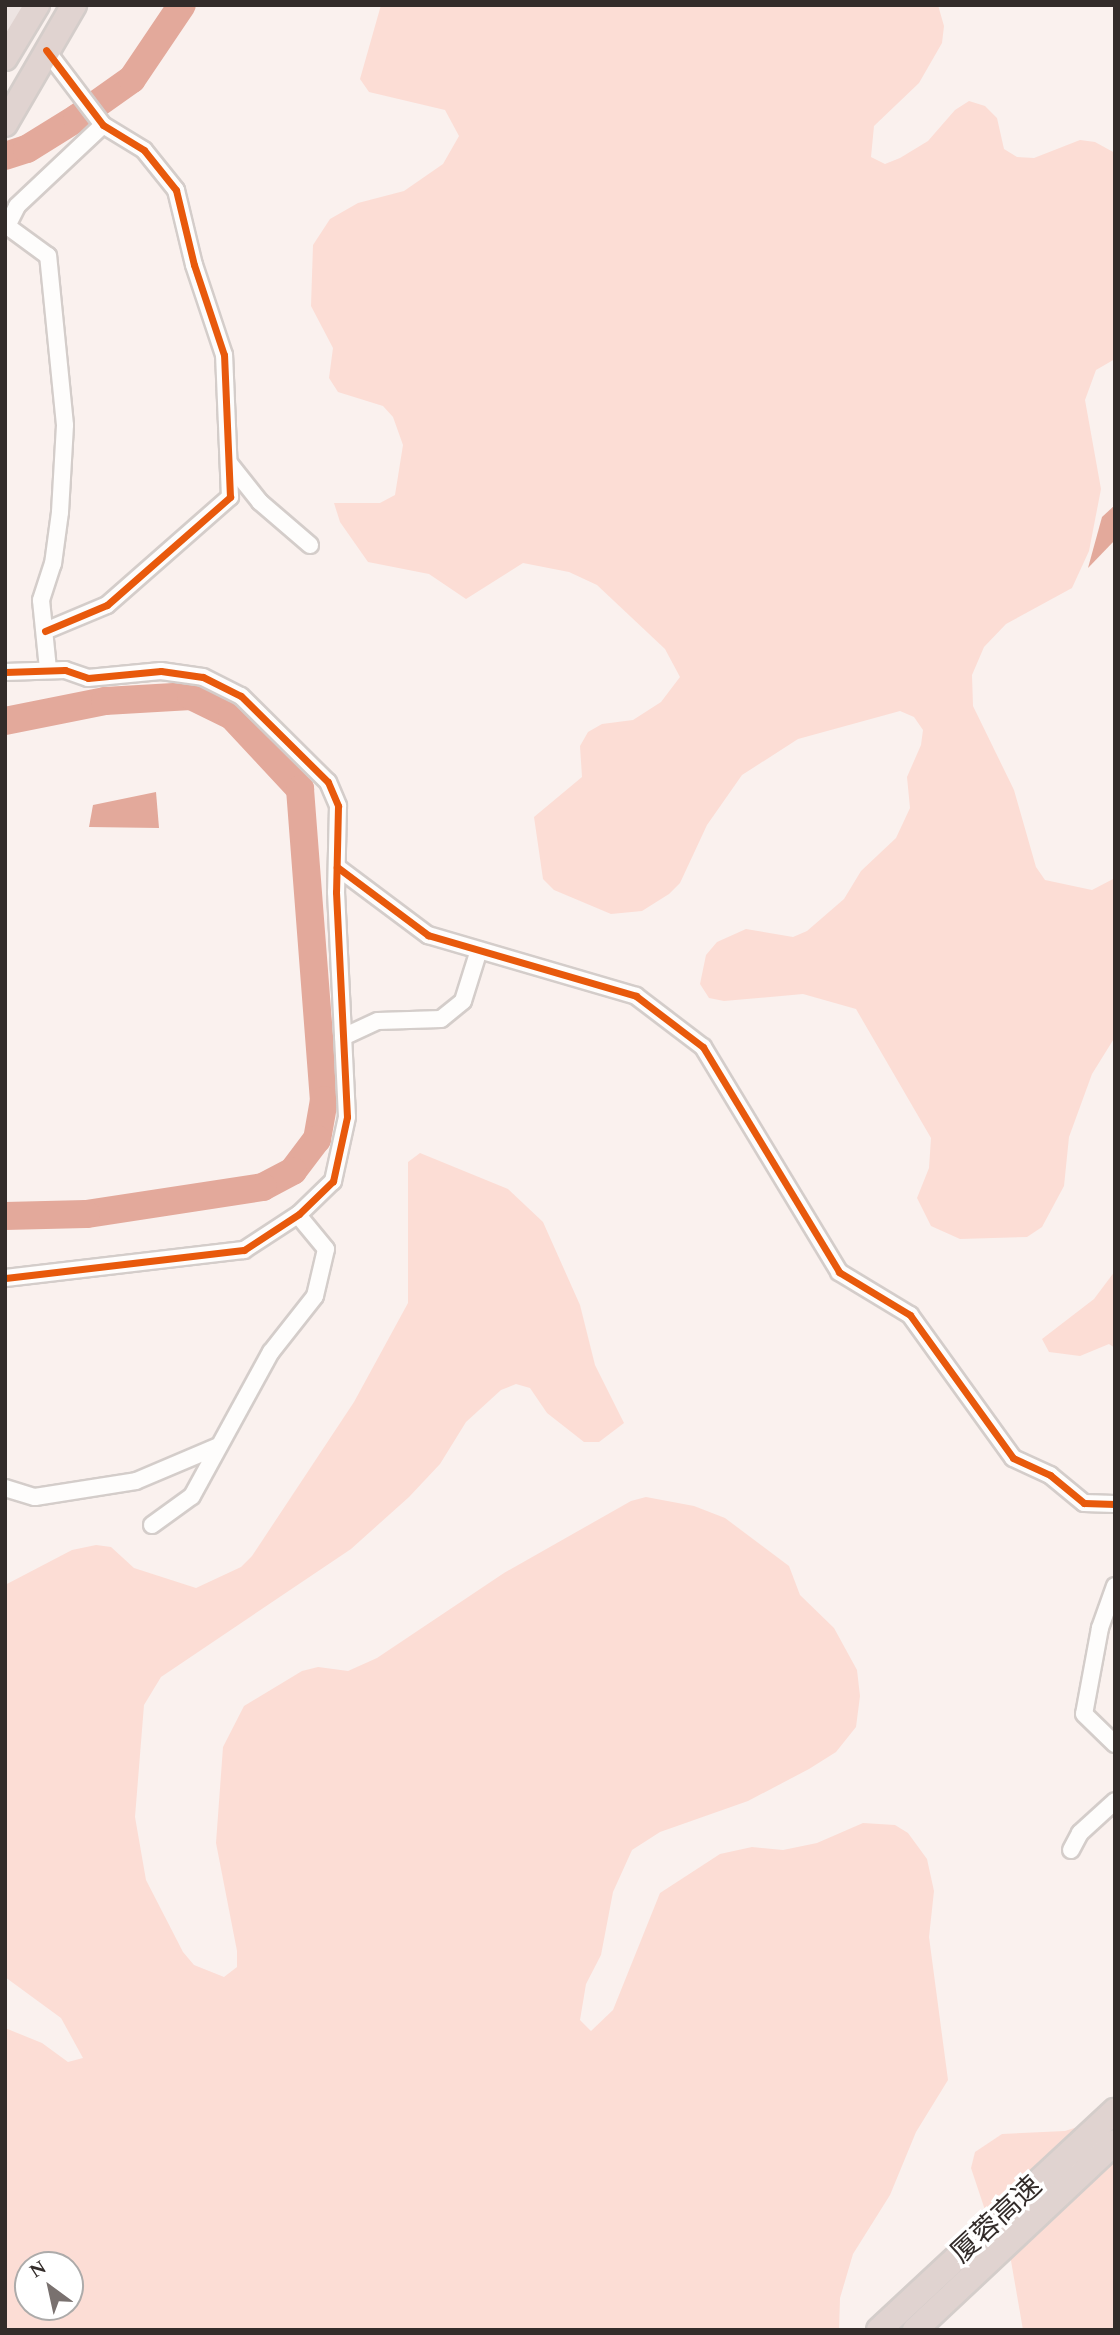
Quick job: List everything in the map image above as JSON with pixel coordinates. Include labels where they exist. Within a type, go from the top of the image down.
[{"type":"highway","points":[[5,58],[37,5]]},
{"type":"highway","points":[[5,124],[16,99],[74,5]]},
{"type":"highway","name":"厦蓉高速","points":[[879,2330],[1115,2111]]},
{"type":"highway","name":"厦蓉高速","points":[[915,2330],[1115,2142]]},
{"type":"main road","points":[[5,58],[14,5]]},
{"type":"street","points":[[45,631],[107,604],[230,497],[224,355],[194,265],[176,190],[144,150],[103,125],[46,50]]},
{"type":"street","points":[[48,669],[41,600],[54,551],[65,425],[48,256],[6,228],[17,206],[103,125]]},
{"type":"street","points":[[229,463],[260,502],[310,545]]},
{"type":"street","points":[[5,672],[48,669],[88,678],[161,671],[203,677],[241,696],[328,782],[338,806],[337,867],[347,1116],[333,1181],[298,1215],[244,1250],[5,1278]]},
{"type":"street","points":[[337,867],[428,934],[636,996],[703,1046],[839,1272],[910,1315],[1013,1458],[1050,1475],[1084,1503],[1115,1504]]},
{"type":"street","points":[[343,1037],[378,1021],[441,1019],[463,1001],[479,950]]},
{"type":"street","points":[[152,1525],[192,1496],[271,1352],[315,1296],[326,1249],[298,1215]]},
{"type":"street","points":[[5,1488],[35,1497],[136,1481],[219,1446]]},
{"type":"street","points":[[1115,1586],[1097,1640],[1084,1714],[1115,1744]]},
{"type":"street","points":[[1071,1850],[1080,1833],[1115,1801]]},
{"type":"shaded area","points":[[381,5],[938,5],[944,26],[942,43],[919,83],[874,126],[871,157],[885,164],[900,158],[928,141],[955,110],[969,101],[985,106],[997,118],[1004,149],[1017,157],[1034,158],[1080,140],[1095,142],[1115,153],[1115,359],[1096,370],[1085,400],[1101,489],[1089,551],[1072,588],[1006,624],[984,647],[972,675],[973,706],[1014,790],[1036,867],[1045,880],[1092,890],[1115,878],[1115,1037],[1092,1074],[1069,1137],[1064,1186],[1042,1227],[1027,1237],[960,1239],[931,1226],[917,1198],[929,1168],[931,1138],[856,1009],[803,994],[724,1001],[709,998],[700,984],[706,955],[717,942],[746,929],[793,937],[807,931],[844,899],[861,871],[896,838],[910,808],[907,777],[921,745],[923,730],[914,717],[900,711],[798,739],[742,775],[707,825],[680,883],[669,894],[642,911],[611,914],[554,890],[543,879],[534,817],[582,777],[580,746],[588,732],[602,724],[633,720],[661,702],[680,677],[665,649],[597,585],[569,572],[523,563],[466,599],[429,574],[368,562],[340,522],[334,503],[380,503],[395,495],[403,445],[393,417],[383,406],[338,392],[329,378],[333,348],[311,306],[313,245],[330,219],[358,203],[404,191],[443,164],[459,136],[445,110],[369,92],[360,79]]},
{"type":"shaded area","points":[[1115,505],[1115,540],[1088,568],[1102,517]]},
{"type":"shaded area","points":[[156,792],[159,828],[89,827],[93,805]]},
{"type":"shaded area","points":[[420,1153],[508,1189],[543,1222],[580,1305],[595,1365],[624,1423],[599,1442],[584,1442],[547,1413],[530,1388],[516,1384],[501,1390],[466,1422],[440,1464],[409,1497],[351,1549],[161,1677],[144,1705],[135,1817],[146,1880],[183,1952],[194,1965],[224,1977],[237,1967],[237,1951],[216,1843],[223,1747],[244,1706],[302,1671],[318,1667],[348,1671],[377,1658],[504,1573],[631,1501],[646,1497],[694,1506],[725,1518],[789,1566],[800,1595],[834,1628],[857,1670],[860,1696],[856,1727],[836,1752],[809,1769],[748,1801],[660,1832],[632,1850],[613,1892],[601,1955],[586,1984],[580,2020],[591,2031],[613,2010],[660,1893],[720,1854],[752,1847],[783,1850],[817,1843],[863,1823],[895,1825],[908,1833],[927,1859],[934,1891],[929,1937],[948,2080],[916,2132],[890,2195],[853,2254],[840,2298],[839,2330],[5,2330],[5,2028],[42,2043],[68,2062],[83,2058],[61,2018],[5,1977],[5,1585],[72,1550],[96,1545],[111,1547],[134,1568],[196,1588],[241,1567],[252,1556],[354,1402],[408,1303],[408,1162]]},
{"type":"shaded area","points":[[1115,1271],[1115,1348],[1109,1344],[1080,1356],[1049,1352],[1042,1339],[1094,1299]]},
{"type":"shaded area","points":[[1115,2115],[1115,2330],[1023,2330],[1010,2255],[986,2213],[971,2168],[975,2152],[1002,2134],[1065,2131]]},
{"type":"waterway","points":[[5,156],[27,149],[132,79],[182,5]]},
{"type":"waterway","points":[[5,721],[105,701],[191,696],[232,716],[300,789],[324,1100],[317,1139],[293,1171],[263,1187],[86,1214],[5,1216]]},
{"type":"cycle path","points":[[45,631],[107,605],[230,497],[224,355],[194,265],[176,190],[144,150],[103,125],[46,50]]},
{"type":"cycle path","points":[[5,672],[65,670],[88,678],[161,671],[203,677],[241,696],[328,782],[338,806],[336,892],[347,1117],[333,1181],[299,1214],[244,1250],[5,1278]]},
{"type":"cycle path","points":[[337,867],[428,935],[636,996],[703,1047],[839,1272],[910,1315],[1013,1458],[1050,1475],[1084,1503],[1115,1504]]}]
